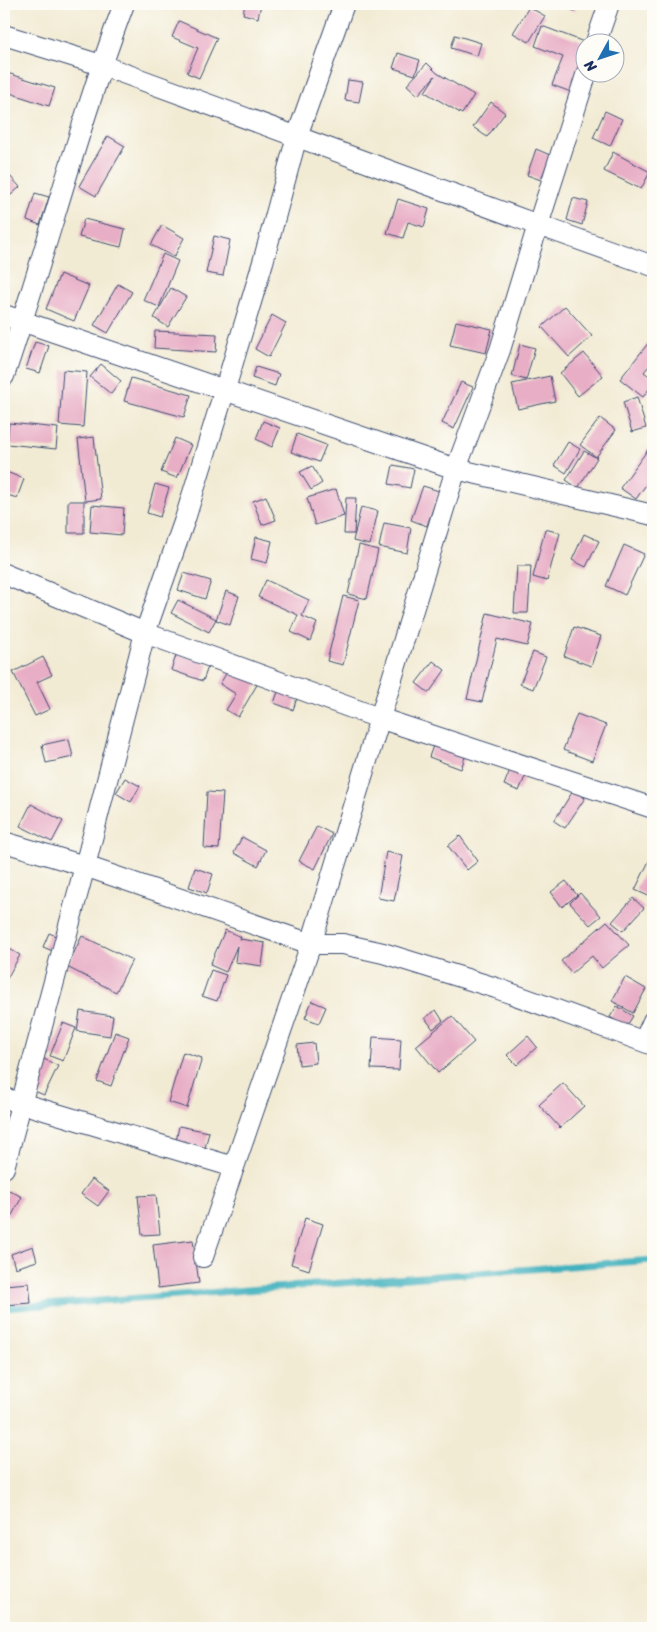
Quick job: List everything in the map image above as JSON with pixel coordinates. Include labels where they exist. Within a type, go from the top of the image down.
[{"type":"street","points":[[4,376],[23,321],[101,65],[124,4]]},
{"type":"street","points":[[4,1168],[13,1101],[85,866],[145,634],[185,519],[225,389],[263,262],[297,136],[344,4]]},
{"type":"street","points":[[599,32],[609,4]]},
{"type":"street","points":[[4,35],[101,65],[653,266]]},
{"type":"street","points":[[203,1257],[311,944],[456,469],[500,350],[584,82]]},
{"type":"street","points":[[4,315],[456,469],[653,515]]},
{"type":"street","points":[[4,574],[145,634],[379,718],[653,808]]},
{"type":"street","points":[[4,842],[85,866],[311,944],[343,944],[383,953],[496,988],[648,1043],[653,1021]]},
{"type":"street","points":[[13,1101],[234,1167]]},
{"type":"building","points":[[245,4],[261,4],[258,18],[243,14]]},
{"type":"building","points":[[555,4],[577,4],[575,11]]},
{"type":"building","points":[[529,7],[545,16],[529,42],[513,33]]},
{"type":"building","points":[[179,21],[217,38],[199,78],[187,73],[198,48],[172,37]]},
{"type":"building","points":[[542,26],[574,38],[575,82],[571,92],[552,85],[563,57],[535,46]]},
{"type":"building","points":[[455,35],[481,43],[477,56],[451,48]]},
{"type":"building","points":[[398,53],[420,60],[415,75],[393,68]]},
{"type":"building","points":[[427,63],[437,73],[474,95],[462,114],[425,92],[435,76],[418,95],[407,85]]},
{"type":"building","points":[[4,72],[55,88],[49,106],[4,91]]},
{"type":"building","points":[[348,80],[363,82],[359,102],[345,100]]},
{"type":"building","points":[[491,102],[505,113],[487,137],[473,127]]},
{"type":"building","points":[[605,111],[622,119],[610,146],[593,138]]},
{"type":"building","points":[[108,136],[125,146],[96,196],[79,186]]},
{"type":"building","points":[[536,149],[550,155],[541,180],[527,175]]},
{"type":"building","points":[[613,152],[650,172],[641,189],[604,171]]},
{"type":"building","points":[[9,175],[20,187],[4,201],[4,180]]},
{"type":"building","points":[[35,193],[49,197],[40,225],[27,220]]},
{"type":"building","points":[[573,198],[588,202],[582,225],[567,220]]},
{"type":"building","points":[[398,199],[429,209],[424,227],[408,222],[403,238],[387,233]]},
{"type":"building","points":[[84,219],[125,229],[121,247],[79,237]]},
{"type":"building","points":[[162,225],[184,238],[174,257],[151,245]]},
{"type":"building","points":[[214,236],[230,240],[223,276],[206,273]]},
{"type":"building","points":[[163,254],[178,261],[159,307],[143,300]]},
{"type":"building","points":[[60,274],[89,286],[74,321],[46,309]]},
{"type":"building","points":[[118,284],[132,292],[108,333],[94,325]]},
{"type":"building","points":[[171,288],[186,297],[168,327],[154,318]]},
{"type":"building","points":[[565,306],[592,336],[569,357],[542,327]]},
{"type":"building","points":[[272,315],[286,323],[269,357],[255,349]]},
{"type":"building","points":[[456,321],[492,329],[486,353],[450,345]]},
{"type":"building","points":[[155,331],[217,334],[216,352],[154,348]]},
{"type":"building","points":[[653,337],[653,361],[644,372],[653,379],[653,384],[643,397],[620,379]]},
{"type":"building","points":[[35,342],[49,346],[40,373],[26,369]]},
{"type":"building","points":[[520,344],[535,348],[526,380],[512,376]]},
{"type":"building","points":[[584,353],[603,376],[578,396],[560,373]]},
{"type":"building","points":[[101,364],[121,381],[111,394],[90,377]]},
{"type":"building","points":[[256,367],[279,374],[275,386],[252,378]]},
{"type":"building","points":[[63,370],[87,372],[83,427],[59,425]]},
{"type":"building","points":[[550,376],[555,401],[518,409],[512,384]]},
{"type":"building","points":[[131,378],[191,395],[184,417],[124,401]]},
{"type":"building","points":[[461,382],[473,387],[454,429],[442,423]]},
{"type":"building","points":[[637,397],[646,428],[632,432],[623,402]]},
{"type":"building","points":[[600,418],[616,430],[596,457],[580,445]]},
{"type":"building","points":[[263,421],[280,428],[272,447],[256,439]]},
{"type":"building","points":[[9,423],[58,428],[56,449],[7,444]]},
{"type":"building","points":[[297,434],[326,445],[319,462],[291,452]]},
{"type":"building","points":[[94,437],[101,499],[85,501],[78,439]]},
{"type":"building","points":[[175,438],[191,445],[177,478],[161,472]]},
{"type":"building","points":[[568,442],[580,449],[566,473],[554,465]]},
{"type":"building","points":[[649,448],[653,451],[653,481],[650,479],[636,499],[620,488]]},
{"type":"building","points":[[584,451],[597,458],[578,488],[566,480]]},
{"type":"building","points":[[393,465],[414,469],[410,488],[389,484]]},
{"type":"building","points":[[312,466],[322,483],[311,490],[300,472]]},
{"type":"building","points":[[4,471],[24,479],[17,498],[4,494]]},
{"type":"building","points":[[155,484],[169,488],[160,517],[147,513]]},
{"type":"building","points":[[423,486],[439,491],[427,526],[411,520]]},
{"type":"building","points":[[336,489],[344,516],[315,525],[307,498]]},
{"type":"building","points":[[266,496],[276,520],[262,525],[253,501]]},
{"type":"building","points":[[346,498],[356,498],[354,534],[344,534]]},
{"type":"building","points":[[68,501],[84,501],[84,533],[68,533]]},
{"type":"building","points":[[92,505],[124,508],[122,535],[90,532]]},
{"type":"building","points":[[361,507],[378,511],[370,545],[353,541]]},
{"type":"building","points":[[384,523],[411,528],[407,553],[379,547]]},
{"type":"building","points":[[545,529],[560,533],[547,581],[533,577]]},
{"type":"building","points":[[584,534],[599,541],[586,567],[572,560]]},
{"type":"building","points":[[256,537],[272,541],[267,563],[251,559]]},
{"type":"building","points":[[359,545],[378,550],[367,599],[348,594]]},
{"type":"building","points":[[624,545],[644,554],[625,595],[606,586]]},
{"type":"building","points":[[517,566],[531,566],[528,613],[514,613]]},
{"type":"building","points":[[184,573],[211,581],[205,599],[178,590]]},
{"type":"building","points":[[266,580],[309,600],[302,616],[317,623],[310,641],[291,632],[298,615],[258,597]]},
{"type":"building","points":[[226,591],[239,596],[230,625],[216,620]]},
{"type":"building","points":[[343,596],[359,600],[343,665],[327,661]]},
{"type":"building","points":[[178,600],[216,619],[209,632],[171,613]]},
{"type":"building","points":[[487,613],[533,624],[527,646],[497,639],[482,702],[467,699]]},
{"type":"building","points":[[574,627],[601,636],[591,666],[564,656]]},
{"type":"building","points":[[533,652],[546,657],[533,689],[520,684]]},
{"type":"building","points":[[177,653],[209,664],[203,681],[171,670]]},
{"type":"building","points":[[43,657],[52,675],[37,682],[50,709],[35,716],[13,672]]},
{"type":"building","points":[[433,661],[445,670],[429,693],[416,683]]},
{"type":"building","points":[[230,667],[258,683],[238,717],[226,710],[236,694],[220,684]]},
{"type":"building","points":[[279,689],[298,695],[293,710],[274,703]]},
{"type":"building","points":[[577,714],[606,725],[592,761],[563,750]]},
{"type":"building","points":[[436,737],[468,748],[461,769],[429,757]]},
{"type":"building","points":[[69,739],[73,757],[46,763],[42,745]]},
{"type":"building","points":[[512,765],[527,772],[519,791],[504,785]]},
{"type":"building","points":[[125,778],[140,786],[131,802],[116,793]]},
{"type":"building","points":[[573,791],[585,798],[565,828],[554,821]]},
{"type":"building","points":[[207,792],[223,793],[219,849],[204,848]]},
{"type":"building","points":[[31,804],[63,821],[52,842],[20,826]]},
{"type":"building","points":[[317,826],[332,834],[315,869],[299,861]]},
{"type":"building","points":[[460,836],[478,861],[467,870],[448,846]]},
{"type":"building","points":[[242,837],[266,850],[258,866],[234,853]]},
{"type":"building","points":[[386,852],[403,856],[394,901],[378,898]]},
{"type":"building","points":[[650,859],[653,861],[653,898],[635,890]]},
{"type":"building","points":[[195,868],[213,874],[207,893],[189,887]]},
{"type":"building","points":[[566,881],[577,895],[562,907],[551,892]]},
{"type":"building","points":[[580,893],[601,916],[590,925],[570,903]]},
{"type":"building","points":[[633,898],[644,908],[623,931],[612,922]]},
{"type":"building","points":[[607,921],[629,945],[602,968],[592,956],[572,973],[561,961]]},
{"type":"building","points":[[225,930],[241,937],[240,939],[265,943],[262,966],[235,962],[237,946],[226,972],[210,965]]},
{"type":"building","points":[[49,933],[65,940],[60,954],[43,947]]},
{"type":"building","points":[[82,936],[132,960],[116,992],[67,967]]},
{"type":"building","points":[[6,947],[20,955],[4,984],[4,952]]},
{"type":"building","points":[[211,970],[226,975],[217,1001],[202,996]]},
{"type":"building","points":[[625,977],[646,989],[633,1013],[612,1001]]},
{"type":"building","points":[[312,1001],[326,1007],[319,1023],[305,1018]]},
{"type":"building","points":[[617,1006],[633,1016],[626,1027],[610,1017]]},
{"type":"building","points":[[436,1010],[443,1021],[433,1029],[425,1018]]},
{"type":"building","points":[[80,1011],[113,1016],[110,1036],[77,1031]]},
{"type":"building","points":[[452,1016],[474,1042],[438,1073],[416,1046]]},
{"type":"building","points":[[63,1023],[76,1028],[63,1061],[50,1056]]},
{"type":"building","points":[[115,1032],[129,1037],[111,1086],[97,1081]]},
{"type":"building","points":[[528,1036],[537,1047],[517,1065],[507,1055]]},
{"type":"building","points":[[373,1037],[401,1039],[399,1070],[371,1069]]},
{"type":"building","points":[[314,1043],[316,1063],[299,1065],[297,1045]]},
{"type":"building","points":[[183,1052],[202,1058],[187,1108],[168,1102]]},
{"type":"building","points":[[44,1059],[58,1066],[44,1095],[30,1089]]},
{"type":"building","points":[[563,1083],[584,1106],[560,1128],[539,1105]]},
{"type":"building","points":[[179,1126],[209,1132],[205,1148],[176,1142]]},
{"type":"building","points":[[92,1179],[109,1191],[98,1206],[81,1194]]},
{"type":"building","points":[[9,1190],[22,1197],[11,1217],[4,1213],[4,1199]]},
{"type":"building","points":[[156,1195],[160,1234],[142,1235],[138,1196]]},
{"type":"building","points":[[305,1218],[323,1224],[309,1270],[291,1264]]},
{"type":"building","points":[[193,1240],[199,1283],[158,1288],[153,1245]]},
{"type":"building","points":[[33,1246],[37,1261],[15,1268],[11,1254]]},
{"type":"building","points":[[29,1283],[31,1303],[4,1305],[4,1285]]},
{"type":"waterway","points":[[4,1308],[653,1260]]}]
